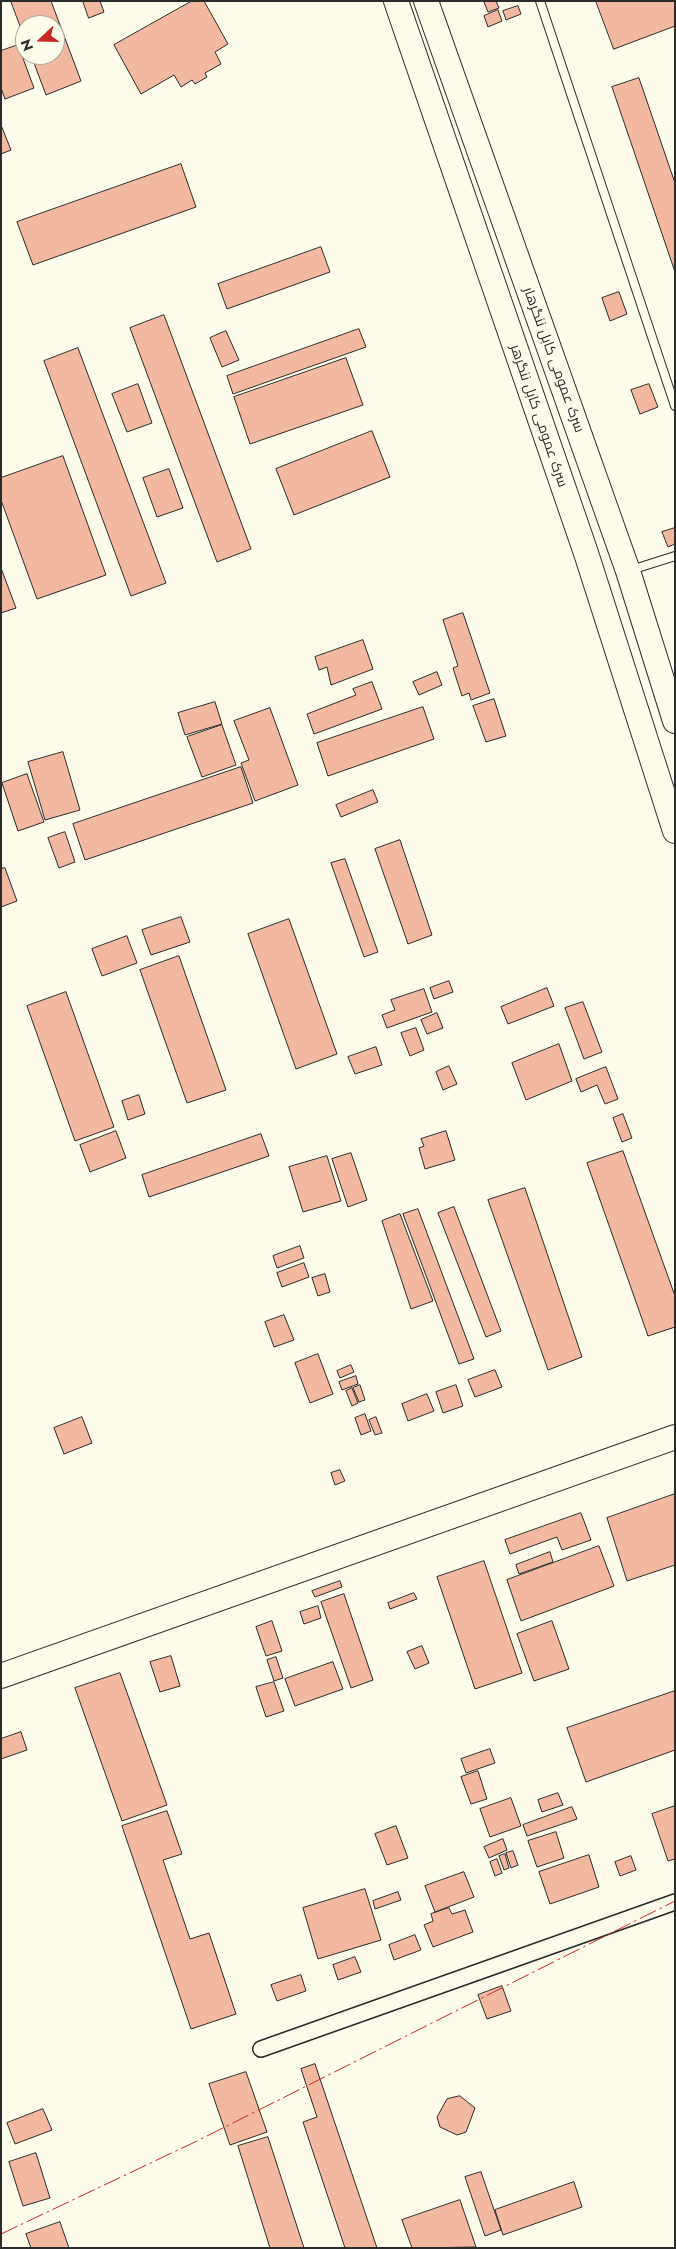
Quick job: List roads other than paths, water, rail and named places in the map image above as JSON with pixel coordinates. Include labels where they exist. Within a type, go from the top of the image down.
[{"type":"highway","name":"سرک عمومی کابل ننگرهر","points":[[396,1],[586,553],[675,831]]},
{"type":"highway","name":"سرک عمومی کابل ننگرهار","points":[[426,1],[628,571],[675,721]]},
{"type":"highway","points":[[1,1676],[675,1437]]},
{"type":"street","points":[[262,2049],[675,1902]]},
{"type":"lane","points":[[540,1],[675,406]]},
{"type":"lane","points":[[628,571],[675,556]]}]
